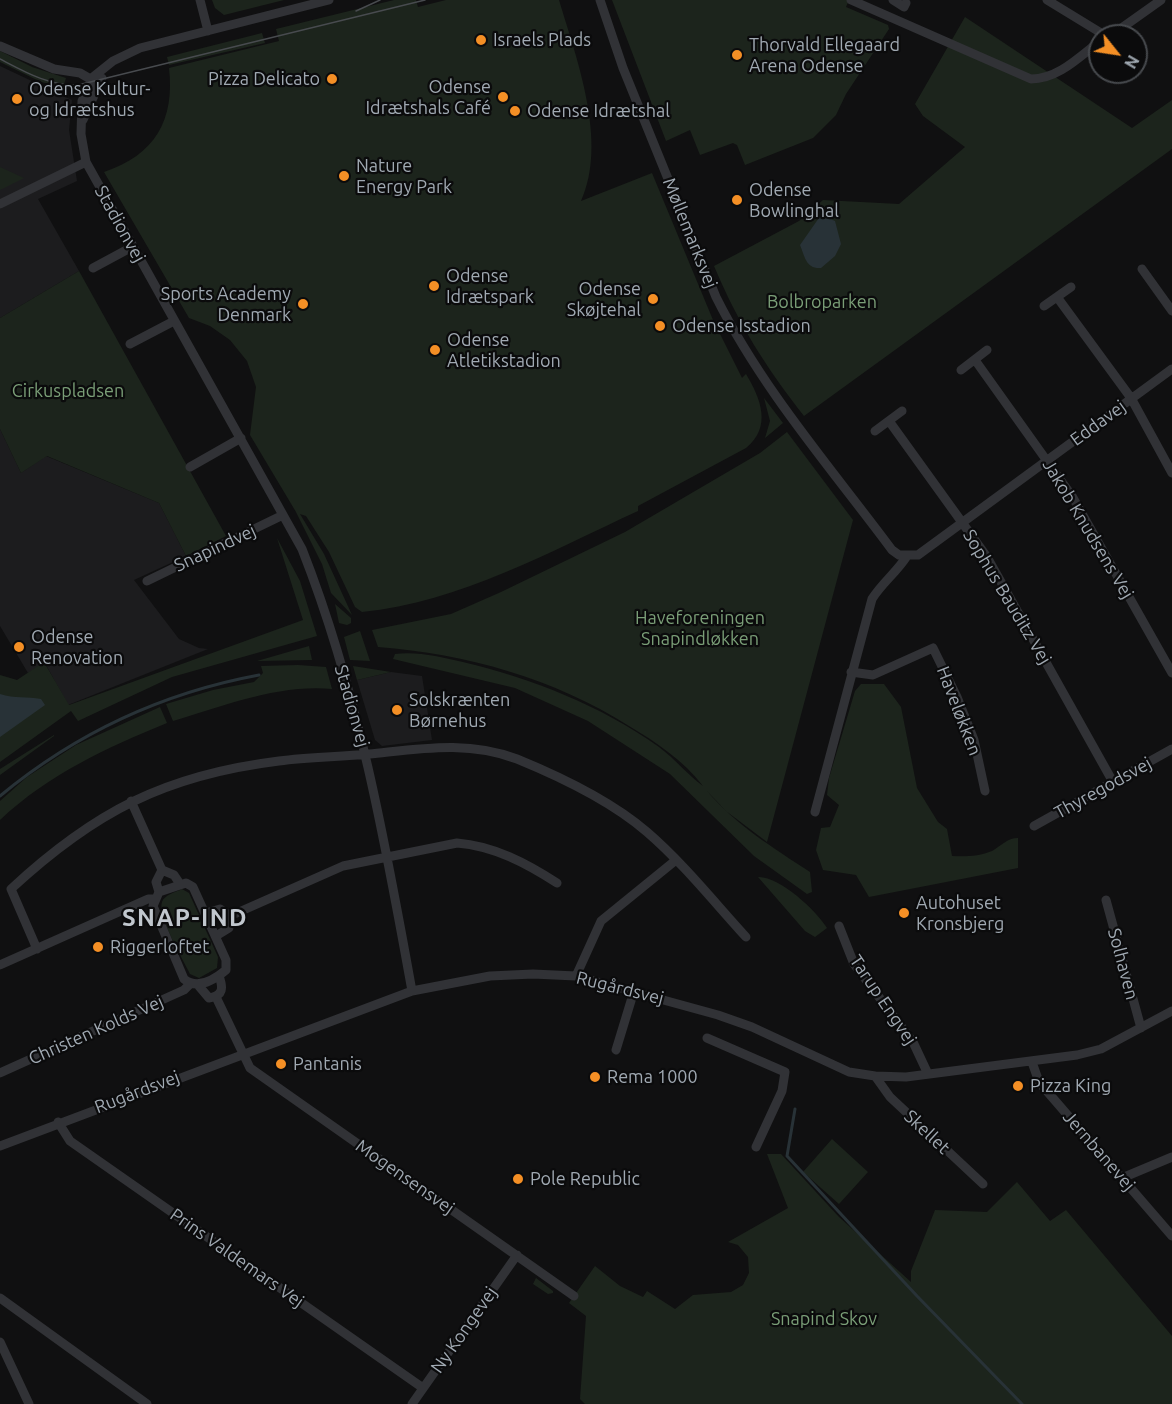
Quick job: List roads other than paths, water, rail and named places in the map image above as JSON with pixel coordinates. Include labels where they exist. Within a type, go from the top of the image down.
[{"type":"street","points":[[200,0],[208,31]]},
{"type":"street","name":"Stadionvej","points":[[329,0],[131,51],[113,61],[82,101],[82,122],[86,162],[241,438],[305,558],[366,754],[388,857],[412,991]]},
{"type":"street","name":"Møllemarksvej","points":[[600,0],[644,118],[731,327],[769,387],[892,550],[907,556]]},
{"type":"street","points":[[851,0],[1031,80],[1046,79],[1055,75],[1088,50]]},
{"type":"street","points":[[893,0],[904,7],[906,3]]},
{"type":"street","points":[[1047,0],[1088,25]]},
{"type":"street","points":[[1124,24],[1161,0]]},
{"type":"street","points":[[0,46],[39,64],[61,71],[80,73],[96,81]]},
{"type":"street","points":[[0,204],[86,162]]},
{"type":"street","points":[[93,268],[132,247]]},
{"type":"street","points":[[1142,269],[1172,311]]},
{"type":"street","points":[[1044,306],[1071,287]]},
{"type":"street","points":[[1057,297],[1131,398],[1172,473]]},
{"type":"street","points":[[130,344],[174,321]]},
{"type":"street","points":[[961,370],[987,350]]},
{"type":"street","name":"Jakob Knudsens Vej","points":[[975,360],[1072,496],[1172,673]]},
{"type":"street","name":"Eddavej","points":[[907,556],[918,555],[1172,369]]},
{"type":"street","points":[[875,431],[902,411]]},
{"type":"street","name":"Sophus Bauditz Vej","points":[[889,421],[987,557],[1113,782]]},
{"type":"street","points":[[190,467],[241,438]]},
{"type":"street","name":"Snapindvej","points":[[147,581],[283,515]]},
{"type":"street","points":[[815,812],[872,599],[883,581],[898,570],[907,556]]},
{"type":"street","name":"Haveløkken","points":[[851,672],[873,675],[933,648],[957,697],[974,740],[985,791]]},
{"type":"street","points":[[37,949],[11,889],[49,854],[86,826],[131,801],[188,780],[232,768],[280,761],[454,746],[514,758],[616,809],[646,831],[676,860],[746,937]]},
{"type":"street","name":"Thyregodsvej","points":[[1034,826],[1172,749]]},
{"type":"street","points":[[131,801],[162,870],[174,874],[180,884]]},
{"type":"street","points":[[230,916],[343,866],[457,843],[476,845],[501,853],[557,883]]},
{"type":"street","points":[[576,976],[602,921],[676,860]]},
{"type":"street","points":[[0,965],[157,896],[180,884],[186,883],[193,887],[226,960],[226,970],[219,976],[221,992],[216,997],[209,998],[184,979],[168,944],[153,906],[157,896],[156,882],[162,870]]},
{"type":"street","name":"Solhaven","points":[[1106,900],[1141,1028]]},
{"type":"street","points":[[206,913],[220,909],[230,916]]},
{"type":"street","points":[[216,936],[229,928],[230,916]]},
{"type":"street","name":"Tarup Engvej","points":[[839,926],[854,964],[913,1042],[927,1074]]},
{"type":"street","name":"Christen Kolds Vej","points":[[0,1072],[219,976]]},
{"type":"street","name":"Rugårdsvej","points":[[0,1146],[58,1122],[412,991],[490,976],[576,976],[634,991],[752,1027],[849,1072],[875,1076],[927,1074],[1032,1062],[1101,1048],[1172,1011]]},
{"type":"street","points":[[616,1050],[634,991]]},
{"type":"street","name":"Mogensensvej","points":[[216,997],[250,1068],[574,1296]]},
{"type":"street","points":[[707,1038],[785,1072],[782,1091],[756,1147]]},
{"type":"street","name":"Jernbanevej","points":[[1032,1062],[1040,1082],[1172,1236]]},
{"type":"street","name":"Skellet","points":[[875,1076],[890,1098],[983,1184]]},
{"type":"street","name":"Prins Valdemars Vej","points":[[58,1122],[70,1141],[423,1388]]},
{"type":"street","points":[[1122,1178],[1172,1157]]},
{"type":"street","name":"Ny Kongevej","points":[[412,1404],[517,1256]]},
{"type":"street","points":[[0,1298],[147,1404]]},
{"type":"street","points":[[0,1342],[29,1404]]},
{"type":"waterway","points":[[0,796],[59,753],[122,719],[188,693],[259,675]]},
{"type":"waterway","points":[[795,1109],[787,1156],[917,1296],[1022,1404]]},
{"type":"tram line","points":[[356,11],[380,0]]},
{"type":"tram line","points":[[0,59],[47,81],[78,85],[425,0]]},
{"type":"place","name":"Israels Plads","points":[[481,40]]},
{"type":"place","name":"Thorvald Ellegaard Arena Odense","points":[[737,55]]},
{"type":"place","name":"Pizza Delicato","points":[[332,79]]},
{"type":"place","name":"Odense Idrætshals Café","points":[[503,97]]},
{"type":"place","name":"Odense Kultur- og Idrætshus","points":[[17,99]]},
{"type":"place","name":"Odense Idrætshal","points":[[515,111]]},
{"type":"place","name":"Nature Energy Park","points":[[344,176]]},
{"type":"place","name":"Odense Bowlinghal","points":[[737,200]]},
{"type":"place","name":"Odense Idrætspark","points":[[434,286]]},
{"type":"place","name":"Odense Skøjtehal","points":[[653,299]]},
{"type":"place","name":"Sports Academy Denmark","points":[[303,304]]},
{"type":"place","name":"Odense Isstadion","points":[[660,326]]},
{"type":"place","name":"Odense Atletikstadion","points":[[435,350]]},
{"type":"place","name":"Odense Renovation","points":[[19,647]]},
{"type":"place","name":"Solskrænten Børnehus","points":[[397,710]]},
{"type":"place","name":"Autohuset Kronsbjerg","points":[[904,913]]},
{"type":"place","name":"Riggerloftet","points":[[98,947]]},
{"type":"place","name":"Pantanis","points":[[281,1064]]},
{"type":"place","name":"Rema 1000","points":[[595,1077]]},
{"type":"place","name":"Pizza King","points":[[1018,1086]]},
{"type":"place","name":"Pole Republic","points":[[518,1179]]},
{"type":"district","name":"SNAP-IND","points":[[185,918]]},
{"type":"park label","name":"Bolbroparken","points":[[822,302]]},
{"type":"park label","name":"Cirkuspladsen","points":[[68,391]]},
{"type":"park label","name":"Haveforeningen Snapindløkken","points":[[700,628]]},
{"type":"park label","name":"Snapind Skov","points":[[824,1319]]}]
